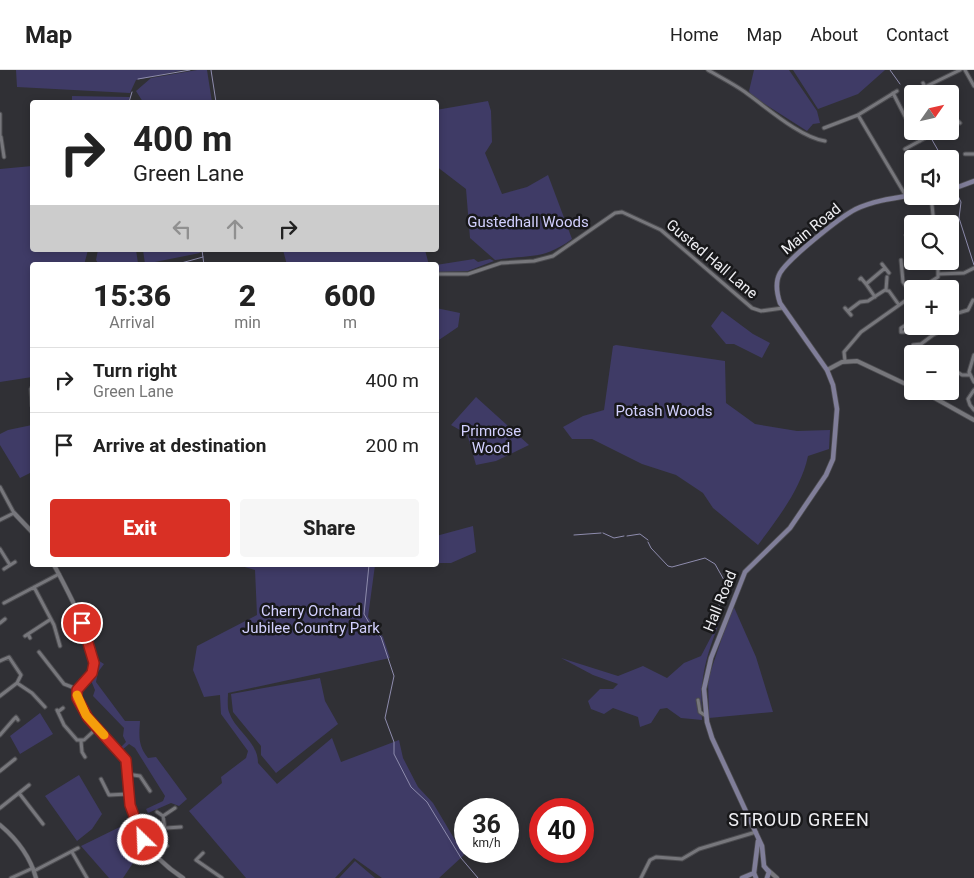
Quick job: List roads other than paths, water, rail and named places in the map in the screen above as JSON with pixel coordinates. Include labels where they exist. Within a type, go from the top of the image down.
[{"type":"main road","points":[[959,187],[974,181]]},
{"type":"main road","name":"Main Road","points":[[827,370],[783,308],[777,294],[779,274],[847,214],[864,206],[904,196]]},
{"type":"main road","name":"Hall Road","points":[[764,866],[762,846],[712,738],[706,716],[704,689],[706,674],[745,572],[790,528],[830,468],[837,409],[833,385],[827,370]]},
{"type":"main road","name":"Hall Road","points":[[755,876],[759,850],[756,832]]},
{"type":"main road","points":[[756,868],[764,866],[768,870],[768,878]]},
{"type":"main road","points":[[742,878],[755,876]]},
{"type":"street","points":[[708,70],[802,131],[818,139],[825,140]]},
{"type":"street","points":[[929,85],[960,70]]},
{"type":"street","points":[[965,70],[974,86]]},
{"type":"street","points":[[824,128],[858,116],[895,92],[904,112]]},
{"type":"street","points":[[0,114],[0,137],[4,157]]},
{"type":"street","points":[[858,116],[904,193]]},
{"type":"street","points":[[905,150],[923,140]]},
{"type":"street","points":[[965,154],[974,154]]},
{"type":"street","name":"Gusted Hall Lane","points":[[439,274],[468,274],[501,263],[534,261],[553,256],[615,213],[622,212],[662,230],[752,308],[761,311],[783,308]]},
{"type":"street","points":[[897,265],[902,262],[904,284]]},
{"type":"street","points":[[882,264],[889,273]]},
{"type":"street","points":[[866,284],[885,268]]},
{"type":"street","points":[[932,280],[940,274],[964,273],[974,268]]},
{"type":"street","points":[[939,270],[940,274]]},
{"type":"street","points":[[887,277],[886,290],[899,306]]},
{"type":"street","points":[[860,279],[875,296]]},
{"type":"street","points":[[851,315],[846,309],[858,303],[868,301],[886,290]]},
{"type":"street","points":[[959,312],[968,310],[973,300]]},
{"type":"street","points":[[845,361],[844,352],[861,332],[904,302]]},
{"type":"street","points":[[913,345],[921,344],[933,335]]},
{"type":"street","points":[[974,355],[969,375],[974,382]]},
{"type":"street","points":[[827,370],[845,361],[863,363],[904,383]]},
{"type":"street","points":[[959,373],[962,375],[969,375]]},
{"type":"street","points":[[974,390],[968,399],[970,406],[974,410]]},
{"type":"street","points":[[938,400],[974,420]]},
{"type":"street","points":[[0,487],[14,513],[30,530]]},
{"type":"street","points":[[0,520],[14,513]]},
{"type":"street","points":[[0,549],[10,565]]},
{"type":"street","points":[[4,569],[15,562]]},
{"type":"street","points":[[55,567],[76,605],[94,661],[92,673],[77,690]]},
{"type":"street","points":[[4,603],[59,574]]},
{"type":"street","points":[[34,587],[51,619],[60,646]]},
{"type":"street","points":[[0,623],[5,619]]},
{"type":"street","points":[[30,638],[26,635],[51,619]]},
{"type":"street","points":[[39,652],[62,682],[77,690],[80,704],[97,728],[124,757],[128,794],[134,819],[147,845],[162,862],[183,878]]},
{"type":"street","points":[[0,661],[10,658],[20,673],[17,683],[0,696]]},
{"type":"street","points":[[17,683],[32,693],[45,707]]},
{"type":"street","points":[[698,700],[700,712],[706,716]]},
{"type":"street","points":[[63,708],[58,711],[64,725],[74,738],[81,741]]},
{"type":"street","points":[[0,735],[14,719],[18,720]]},
{"type":"street","points":[[81,741],[97,728]]},
{"type":"street","points":[[81,741],[82,752],[85,757]]},
{"type":"street","points":[[0,771],[15,759]]},
{"type":"street","points":[[127,774],[140,776],[150,791]]},
{"type":"street","points":[[101,778],[103,787],[110,796],[128,794]]},
{"type":"street","points":[[0,808],[29,785]]},
{"type":"street","points":[[19,792],[43,824]]},
{"type":"street","points":[[163,816],[175,808]]},
{"type":"street","points":[[147,845],[160,837],[166,828],[163,816],[157,812]]},
{"type":"street","points":[[0,825],[19,844],[36,878]]},
{"type":"street","points":[[166,828],[181,827]]},
{"type":"street","points":[[641,878],[650,860],[656,857],[682,859],[700,849],[756,832]]},
{"type":"street","points":[[160,837],[167,846]]},
{"type":"street","points":[[11,878],[78,848]]},
{"type":"street","points":[[72,852],[87,878]]},
{"type":"street","points":[[203,853],[196,860],[222,878]]},
{"type":"street","points":[[768,870],[777,878]]},
{"type":"waterway","points":[[138,79],[190,70]]},
{"type":"waterway","points":[[211,70],[216,100]]},
{"type":"waterway","points":[[890,70],[900,84]]},
{"type":"waterway","points":[[130,100],[132,92]]},
{"type":"waterway","points":[[932,140],[938,150]]},
{"type":"waterway","points":[[959,198],[961,202],[959,218],[974,265]]},
{"type":"waterway","points":[[202,252],[204,262]]},
{"type":"waterway","points":[[185,262],[203,257]]},
{"type":"waterway","points":[[574,535],[601,533]]},
{"type":"waterway","points":[[603,533],[614,538],[624,536]]},
{"type":"waterway","points":[[627,536],[640,534],[648,540]]},
{"type":"waterway","points":[[648,542],[651,548],[668,566],[672,567],[705,558],[715,564],[724,580]]},
{"type":"waterway","points":[[369,567],[364,614],[372,628],[381,637],[394,676],[385,718],[394,742],[394,754],[411,787],[427,802],[461,858],[478,878]]},
{"type":"waterway","points":[[721,609],[719,605],[723,584]]},
{"type":"district","name":"STROUD GREEN","points":[[799,819]]},
{"type":"park label","name":"Gustedhall Woods","points":[[528,222]]},
{"type":"park label","name":"Potash Woods","points":[[664,411]]},
{"type":"park label","name":"Primrose Wood","points":[[491,440]]},
{"type":"park label","name":"Cherry Orchard Jubilee Country Park","points":[[311,620]]}]
